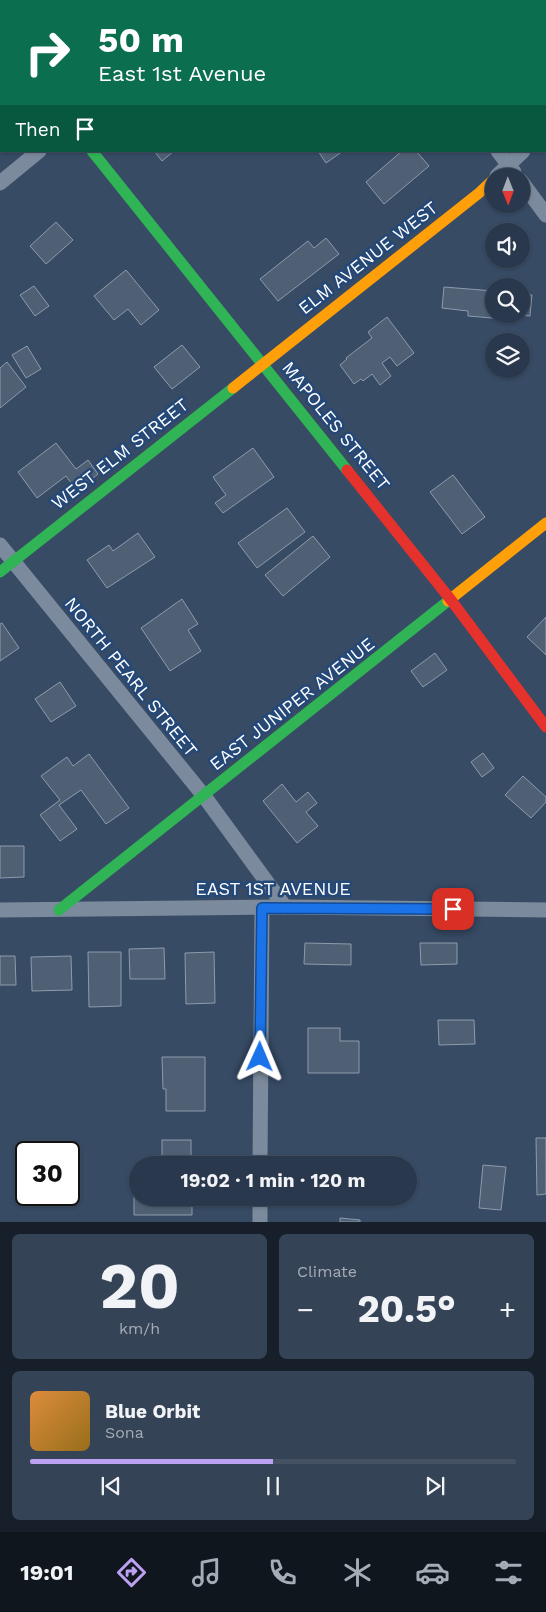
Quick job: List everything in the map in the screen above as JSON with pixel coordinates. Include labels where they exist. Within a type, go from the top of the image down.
[{"type":"street","points":[[0,183],[39,152]]},
{"type":"street","name":"MAPOLES STREET","points":[[93,152],[451,600],[546,727]]},
{"type":"street","points":[[499,152],[511,168]]},
{"type":"street","points":[[514,168],[522,152]]},
{"type":"street","name":"ELM AVENUE WEST","points":[[263,364],[485,187]]},
{"type":"street","points":[[530,193],[546,215]]},
{"type":"street","name":"WEST ELM STREET","points":[[0,572],[263,364]]},
{"type":"street","name":"EAST JUNIPER AVENUE","points":[[59,910],[546,524]]},
{"type":"street","name":"NORTH PEARL STREET","points":[[0,545],[204,796],[285,907]]},
{"type":"street","name":"EAST 1ST AVENUE","points":[[0,910],[285,907],[546,910]]},
{"type":"street","points":[[260,1156],[262,908]]},
{"type":"street","points":[[260,1206],[260,1222]]},
{"type":"building","points":[[155,152],[173,152],[162,161]]},
{"type":"building","points":[[319,152],[342,152],[326,163]]},
{"type":"building","points":[[401,152],[417,152],[429,166],[384,204],[366,182]]},
{"type":"building","points":[[56,222],[73,240],[46,264],[30,246]]},
{"type":"building","points":[[326,238],[339,254],[278,301],[260,279],[308,241],[314,248]]},
{"type":"building","points":[[126,270],[159,310],[141,325],[128,309],[114,320],[94,296]]},
{"type":"building","points":[[34,286],[49,306],[35,316],[20,295]]},
{"type":"building","points":[[444,287],[485,290],[485,317],[468,316],[468,311],[442,308]]},
{"type":"building","points":[[530,295],[532,295],[530,316]]},
{"type":"building","points":[[387,317],[414,353],[397,366],[390,357],[382,363],[391,376],[380,385],[372,374],[363,381],[361,379],[354,384],[340,365],[372,338],[368,332]]},
{"type":"building","points":[[182,345],[200,367],[172,389],[154,367]]},
{"type":"building","points":[[27,346],[41,369],[26,378],[12,355]]},
{"type":"building","points":[[7,362],[26,387],[0,408],[0,368]]},
{"type":"building","points":[[56,443],[76,469],[88,460],[98,474],[77,491],[66,476],[37,498],[18,472]]},
{"type":"building","points":[[253,448],[274,477],[223,513],[215,503],[226,495],[213,477]]},
{"type":"building","points":[[453,475],[485,517],[462,534],[430,492]]},
{"type":"building","points":[[287,508],[305,532],[257,568],[238,543]]},
{"type":"building","points":[[138,533],[155,557],[107,588],[87,560],[109,545],[113,551]]},
{"type":"building","points":[[313,536],[330,557],[283,596],[265,575]]},
{"type":"building","points":[[182,599],[198,624],[188,630],[201,651],[170,671],[141,628]]},
{"type":"building","points":[[546,617],[546,655],[527,637]]},
{"type":"building","points":[[2,623],[19,648],[0,661],[0,624]]},
{"type":"building","points":[[435,653],[447,670],[423,687],[411,671]]},
{"type":"building","points":[[60,682],[76,706],[51,722],[35,699]]},
{"type":"building","points":[[483,753],[494,768],[482,777],[471,762]]},
{"type":"building","points":[[89,754],[129,808],[106,824],[81,790],[59,805],[77,829],[60,841],[40,815],[60,800],[41,776],[67,757],[73,766]]},
{"type":"building","points":[[523,776],[546,797],[546,802],[531,818],[505,795]]},
{"type":"building","points":[[282,784],[296,802],[308,792],[317,803],[306,812],[318,826],[297,843],[263,801]]},
{"type":"building","points":[[0,846],[24,846],[24,877],[0,878]]},
{"type":"building","points":[[305,943],[351,944],[351,965],[304,964]]},
{"type":"building","points":[[420,943],[457,943],[457,964],[421,965]]},
{"type":"building","points":[[164,948],[165,979],[130,979],[129,949]]},
{"type":"building","points":[[88,952],[121,952],[121,1006],[89,1007]]},
{"type":"building","points":[[214,952],[215,1003],[186,1004],[185,953]]},
{"type":"building","points":[[0,956],[15,956],[16,985],[0,985]]},
{"type":"building","points":[[71,956],[72,990],[32,991],[31,957]]},
{"type":"building","points":[[438,1020],[474,1020],[475,1044],[439,1045]]},
{"type":"building","points":[[308,1028],[340,1028],[340,1041],[359,1041],[359,1073],[308,1073]]},
{"type":"building","points":[[162,1057],[205,1057],[205,1111],[166,1111],[166,1089],[163,1089]]},
{"type":"building","points":[[536,1138],[546,1138],[546,1194],[537,1195]]},
{"type":"building","points":[[162,1140],[191,1140],[191,1156],[162,1156]]},
{"type":"building","points":[[483,1165],[506,1167],[501,1210],[479,1208]]},
{"type":"building","points":[[134,1206],[192,1206],[192,1215],[134,1215]]},
{"type":"building","points":[[340,1218],[360,1220],[360,1222],[340,1222]]},
{"type":"traffic: fast","points":[[93,152],[347,470]]},
{"type":"traffic: fast","points":[[0,572],[233,388]]},
{"type":"traffic: fast","points":[[59,910],[448,601]]},
{"type":"traffic: slow","points":[[233,388],[485,187]]},
{"type":"traffic: slow","points":[[448,601],[546,523]]},
{"type":"traffic: jam","points":[[347,470],[451,600],[546,727]]},
{"type":"route","points":[[260,1057],[262,908],[453,909]]}]
